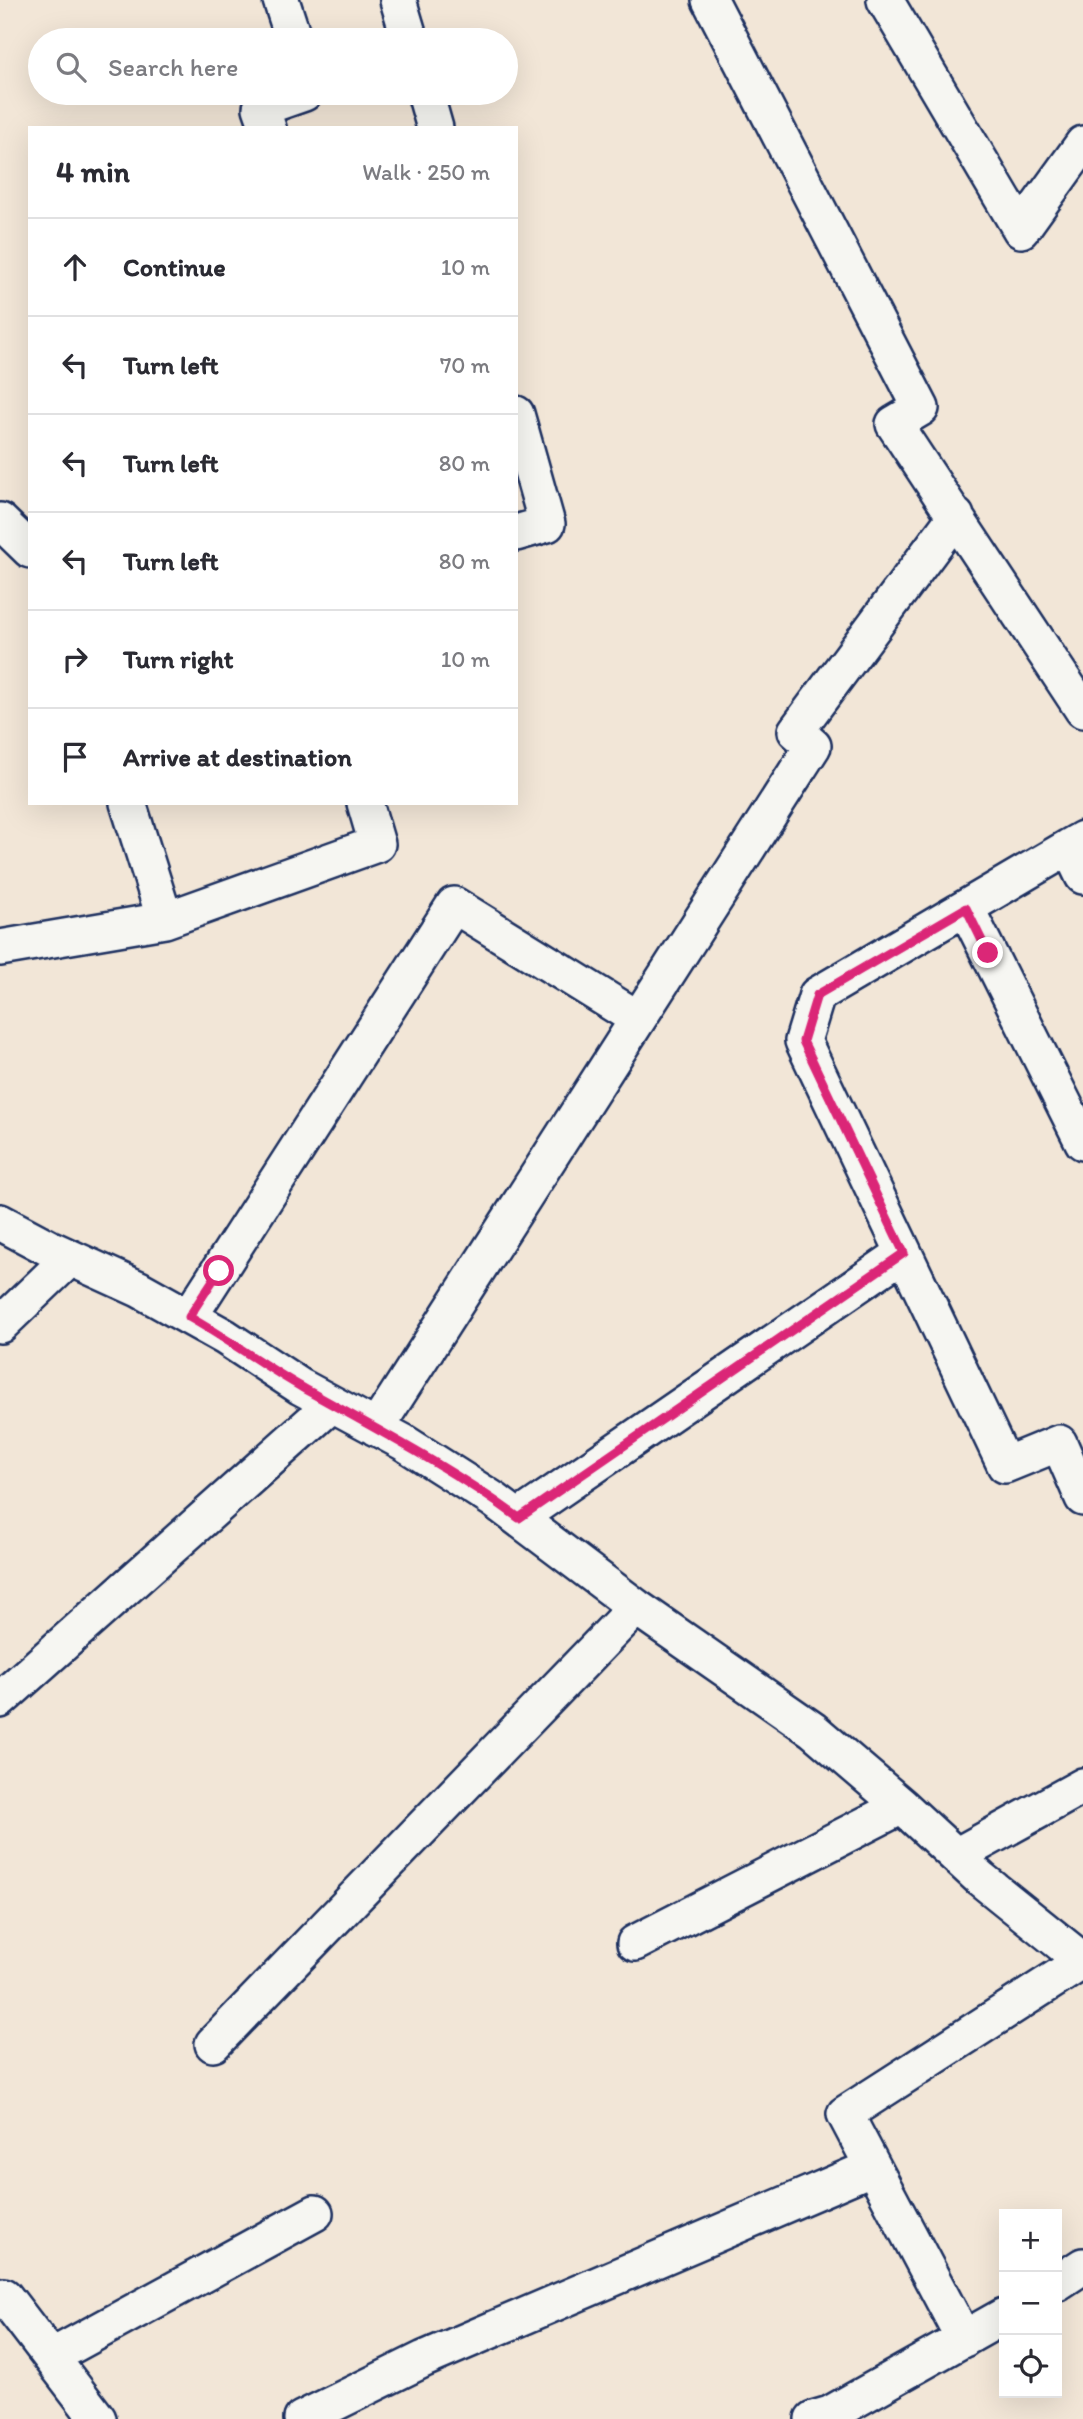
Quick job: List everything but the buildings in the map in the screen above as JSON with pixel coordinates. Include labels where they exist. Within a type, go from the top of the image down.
[{"type":"street","points":[[281,0],[290,28]]},
{"type":"street","points":[[398,0],[406,28]]},
{"type":"street","points":[[710,0],[921,408],[894,424],[1083,710]]},
{"type":"street","points":[[885,0],[1021,230],[1083,145]]},
{"type":"street","points":[[267,126],[261,108],[270,105]]},
{"type":"street","points":[[428,105],[434,126]]},
{"type":"street","points":[[518,421],[547,524],[518,532]]},
{"type":"street","points":[[376,1428],[813,746],[796,731],[956,516]]},
{"type":"street","points":[[0,521],[28,548]]},
{"type":"street","points":[[129,805],[165,920]]},
{"type":"street","points":[[0,948],[165,920],[377,844],[366,805]]},
{"type":"street","points":[[1078,854],[966,908],[817,995],[803,1041],[1005,1465],[1059,1443],[1083,1498]]},
{"type":"street","points":[[189,1317],[454,905],[638,1019]]},
{"type":"street","points":[[966,908],[1083,1142]]},
{"type":"street","points":[[0,1222],[139,1289],[225,1337],[301,1387],[376,1428],[494,1500],[636,1607],[813,1730],[902,1806],[981,1879],[1083,1961],[845,2114],[964,2339]]},
{"type":"street","points":[[519,1518],[904,1253]]},
{"type":"street","points":[[0,1325],[70,1258]]},
{"type":"street","points":[[5,1686],[332,1404]]},
{"type":"street","points":[[213,2044],[636,1607]]},
{"type":"street","points":[[956,1856],[1083,1786]]},
{"type":"street","points":[[635,1943],[902,1806]]},
{"type":"street","points":[[302,2419],[424,2359],[873,2166]]},
{"type":"street","points":[[51,2357],[315,2213]]},
{"type":"street","points":[[1062,2280],[1083,2266]]},
{"type":"street","points":[[0,2299],[4,2296],[98,2419]]},
{"type":"street","points":[[813,2419],[830,2414],[999,2319]]},
{"type":"route","points":[[219,1271],[189,1317],[225,1337],[301,1387],[402,1442],[519,1518],[904,1253],[803,1041],[817,995],[966,908],[988,953]]}]
